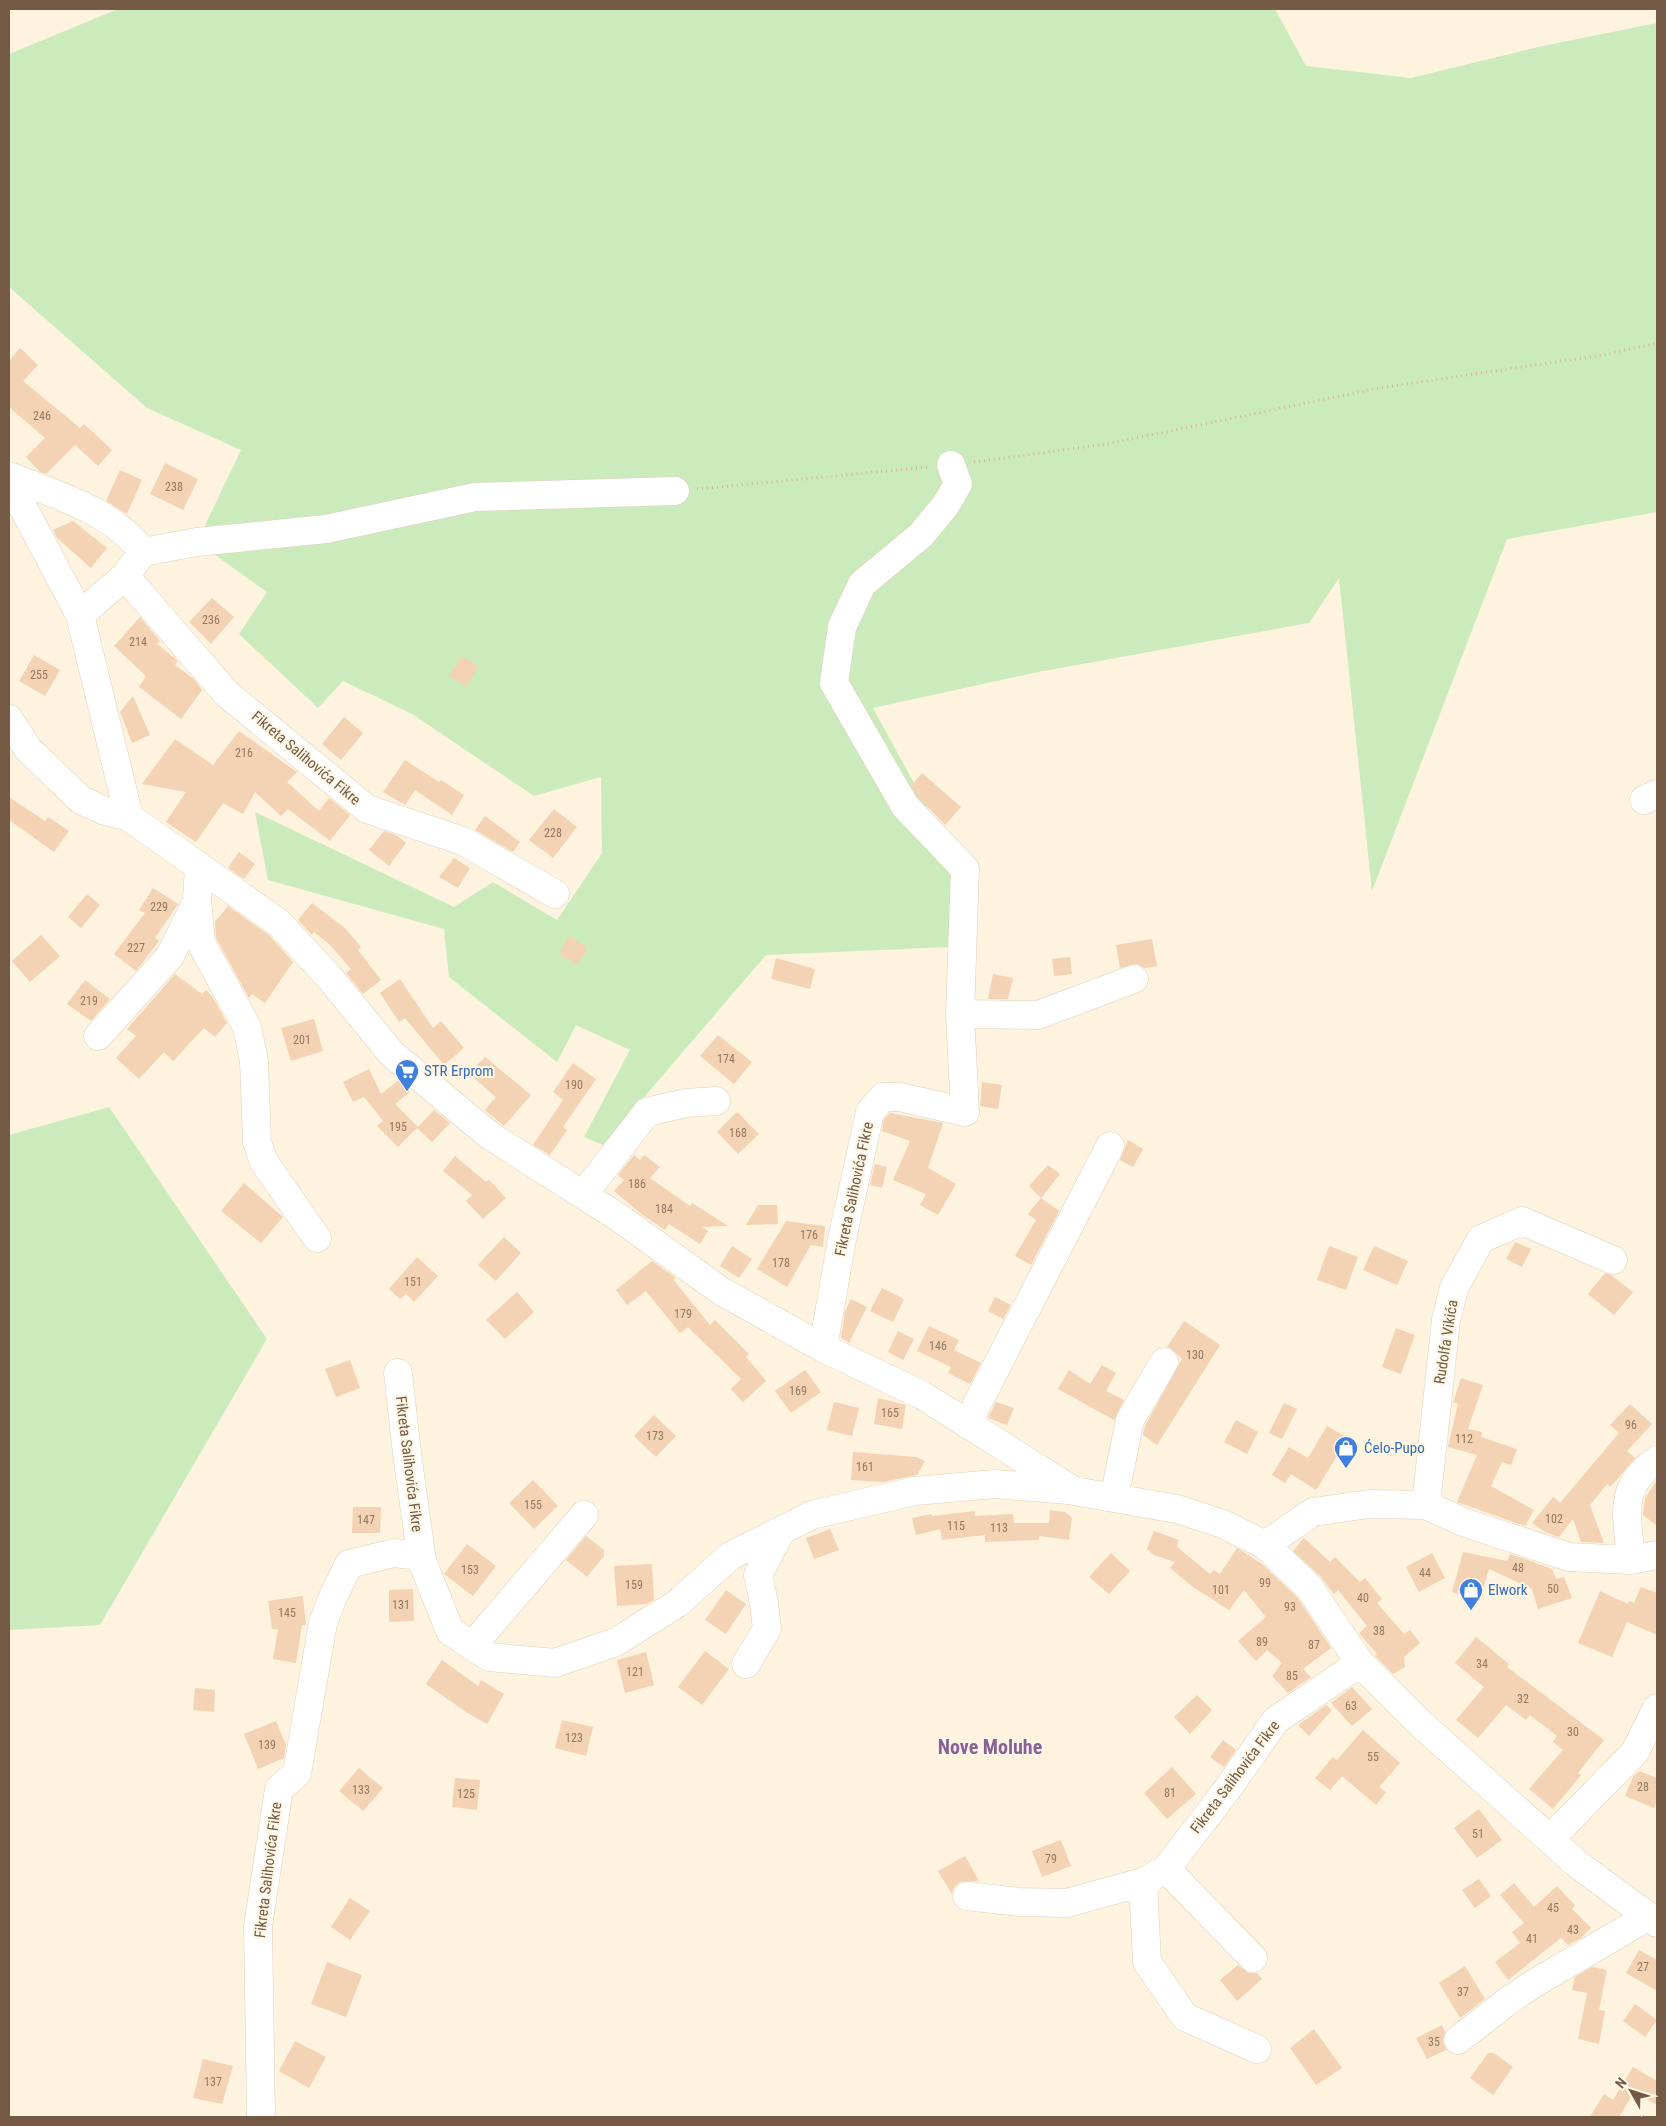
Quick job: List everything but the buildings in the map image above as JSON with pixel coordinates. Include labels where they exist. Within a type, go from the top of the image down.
[{"type":"street","points":[[951,465],[958,484],[945,506],[921,534],[862,584],[842,627],[834,683],[905,806],[965,869],[960,1014],[1038,1015],[1134,979]]},
{"type":"street","points":[[9,476],[89,509],[131,535],[143,552]]},
{"type":"street","points":[[9,481],[80,615],[129,817]]},
{"type":"street","points":[[80,615],[125,576],[143,552],[196,542],[326,529],[475,497],[675,491]]},
{"type":"street","name":"Fikreta Salihovića Fikre","points":[[125,576],[226,693],[367,809],[463,841],[555,894]]},
{"type":"street","name":"Fikreta Salihovića Fikre","points":[[9,719],[19,755],[81,800],[105,811],[129,817],[279,923],[329,977],[392,1054],[489,1135],[618,1217],[721,1291],[823,1348],[922,1395],[1074,1491]]},
{"type":"street","points":[[199,868],[197,899],[201,943],[247,1027],[254,1061],[257,1142],[264,1162],[317,1238]]},
{"type":"street","points":[[98,1036],[170,956],[197,899]]},
{"type":"street","name":"Fikreta Salihovića Fikre","points":[[823,1348],[842,1239],[870,1112],[883,1097],[900,1097],[964,1112],[960,1014]]},
{"type":"street","points":[[583,1195],[647,1112],[686,1103],[716,1101]]},
{"type":"street","points":[[968,1424],[1110,1146]]},
{"type":"street","name":"Rudolfa Vikića","points":[[1426,1505],[1446,1320],[1454,1288],[1481,1239],[1522,1221],[1613,1260]]},
{"type":"street","points":[[1114,1498],[1130,1420],[1164,1362]]},
{"type":"street","name":"Fikreta Salihovića Fikre","points":[[398,1373],[406,1454],[421,1556],[450,1632],[489,1657],[555,1663],[616,1642],[678,1603],[730,1556],[812,1515],[915,1492],[995,1484],[1074,1491],[1177,1509],[1222,1524],[1265,1545],[1309,1586],[1360,1663],[1420,1723],[1576,1863],[1652,1914],[1533,1984],[1458,2040]]},
{"type":"street","points":[[1631,1560],[1626,1496],[1636,1480],[1657,1460]]},
{"type":"street","points":[[1265,1545],[1313,1512],[1369,1504],[1426,1505],[1463,1522],[1569,1557],[1631,1560],[1657,1555]]},
{"type":"street","points":[[472,1646],[584,1516]]},
{"type":"street","points":[[746,1664],[767,1629],[758,1575],[781,1531]]},
{"type":"street","name":"Fikreta Salihovića Fikre","points":[[261,2117],[258,1926],[278,1789],[298,1772],[323,1623],[349,1564],[394,1553],[421,1556]]},
{"type":"street","name":"Fikreta Salihovića Fikre","points":[[967,1896],[1019,1902],[1067,1903],[1143,1882],[1166,1869],[1226,1791],[1276,1720],[1360,1663]]},
{"type":"street","points":[[1550,1839],[1635,1752],[1657,1708]]},
{"type":"street","points":[[1166,1869],[1253,1958]]},
{"type":"street","points":[[1143,1882],[1147,1962],[1185,2017],[1257,2048]]},
{"type":"path","points":[[675,491],[951,465],[1106,444],[1379,388],[1603,355],[1657,343]]},
{"type":"green space","points":[[118,9],[1275,9],[1306,66],[1411,78],[1538,47],[1657,23],[1657,512],[1507,539],[1372,891],[1339,578],[1309,623],[1038,672],[873,708],[956,860],[949,947],[766,955],[603,1145],[584,1137],[630,1050],[576,1025],[557,1062],[449,977],[444,929],[268,880],[255,812],[454,907],[493,882],[557,920],[602,853],[601,777],[534,796],[412,714],[343,681],[318,708],[239,634],[267,592],[197,542],[241,450],[147,408],[9,287],[9,54]]},
{"type":"green space","points":[[109,1107],[267,1339],[100,1625],[9,1630],[9,1135]]},
{"type":"place","name":"STR Erprom","points":[[407,1092]]},
{"type":"place","name":"Ćelo-Pupo","points":[[1346,1469]]},
{"type":"place","name":"Elwork","points":[[1471,1611]]},
{"type":"district","name":"Nove Moluhe","points":[[990,1747]]}]
